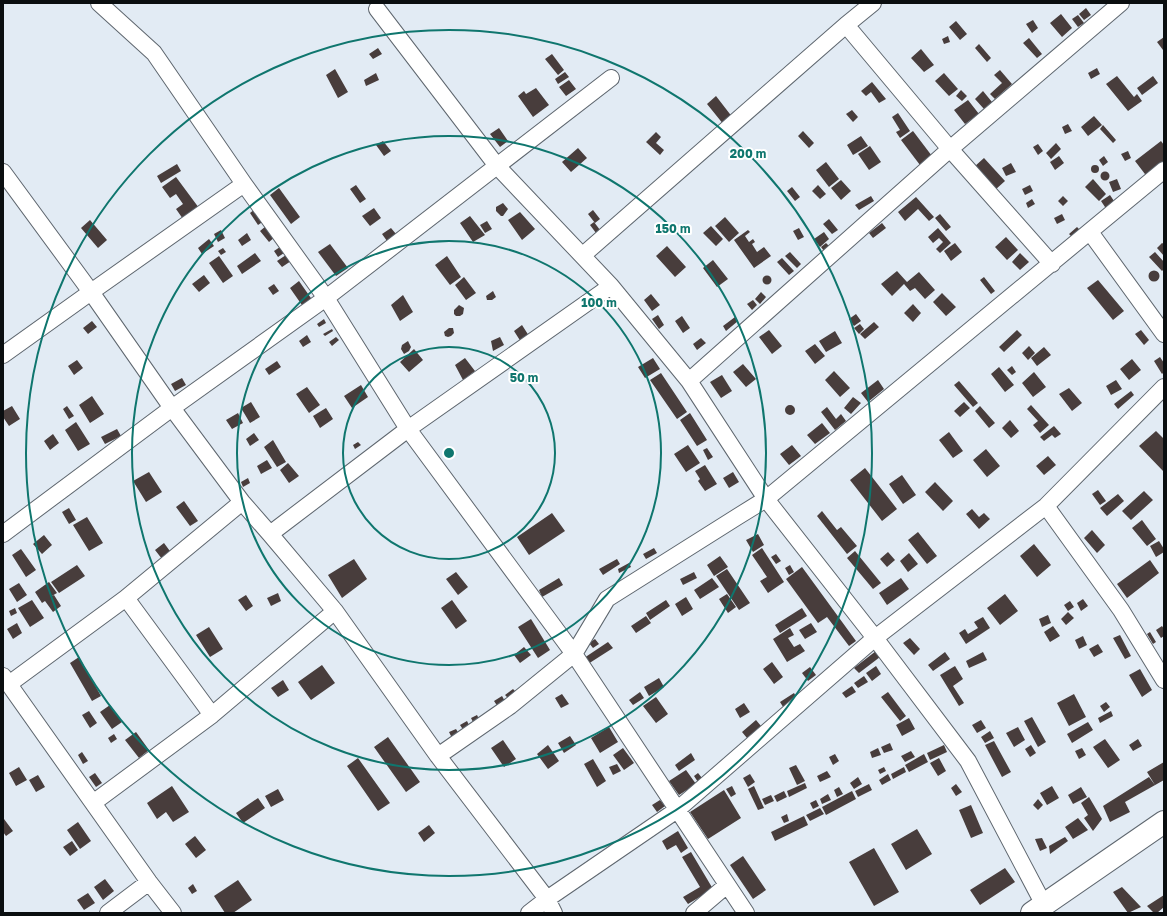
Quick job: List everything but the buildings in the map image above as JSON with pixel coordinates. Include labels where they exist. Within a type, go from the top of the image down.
[{"type":"main road","points":[[1038,909],[1164,822]]},
{"type":"street","points":[[99,3],[154,53],[244,184],[326,298],[408,429],[574,654],[746,913]]},
{"type":"street","points":[[583,256],[846,25],[874,3]]},
{"type":"street","points":[[689,381],[950,149],[1121,3]]},
{"type":"street","points":[[377,9],[497,166],[611,286],[689,381],[766,499],[875,638],[968,761],[1038,909]]},
{"type":"street","points":[[846,25],[950,149],[1052,264]]},
{"type":"street","points":[[3,534],[172,408],[326,298],[611,78]]},
{"type":"street","points":[[438,756],[510,706],[574,654],[607,599],[766,499],[1164,170]]},
{"type":"street","points":[[3,172],[172,408],[242,502],[334,611],[438,756],[547,898],[554,913]]},
{"type":"street","points":[[3,355],[244,184]]},
{"type":"street","points":[[1090,232],[1164,334]]},
{"type":"street","points":[[270,534],[408,429],[611,286]]},
{"type":"street","points":[[529,913],[547,898],[677,810],[875,638],[1046,506],[1164,387]]},
{"type":"street","points":[[173,913],[149,882],[6,680],[126,598],[242,502]]},
{"type":"street","points":[[1046,506],[1121,610],[1164,680]]},
{"type":"street","points":[[126,598],[212,715]]},
{"type":"street","points":[[93,803],[212,715],[334,611]]},
{"type":"street","points":[[108,913],[149,882]]},
{"type":"street","points":[[694,913],[727,885]]}]
